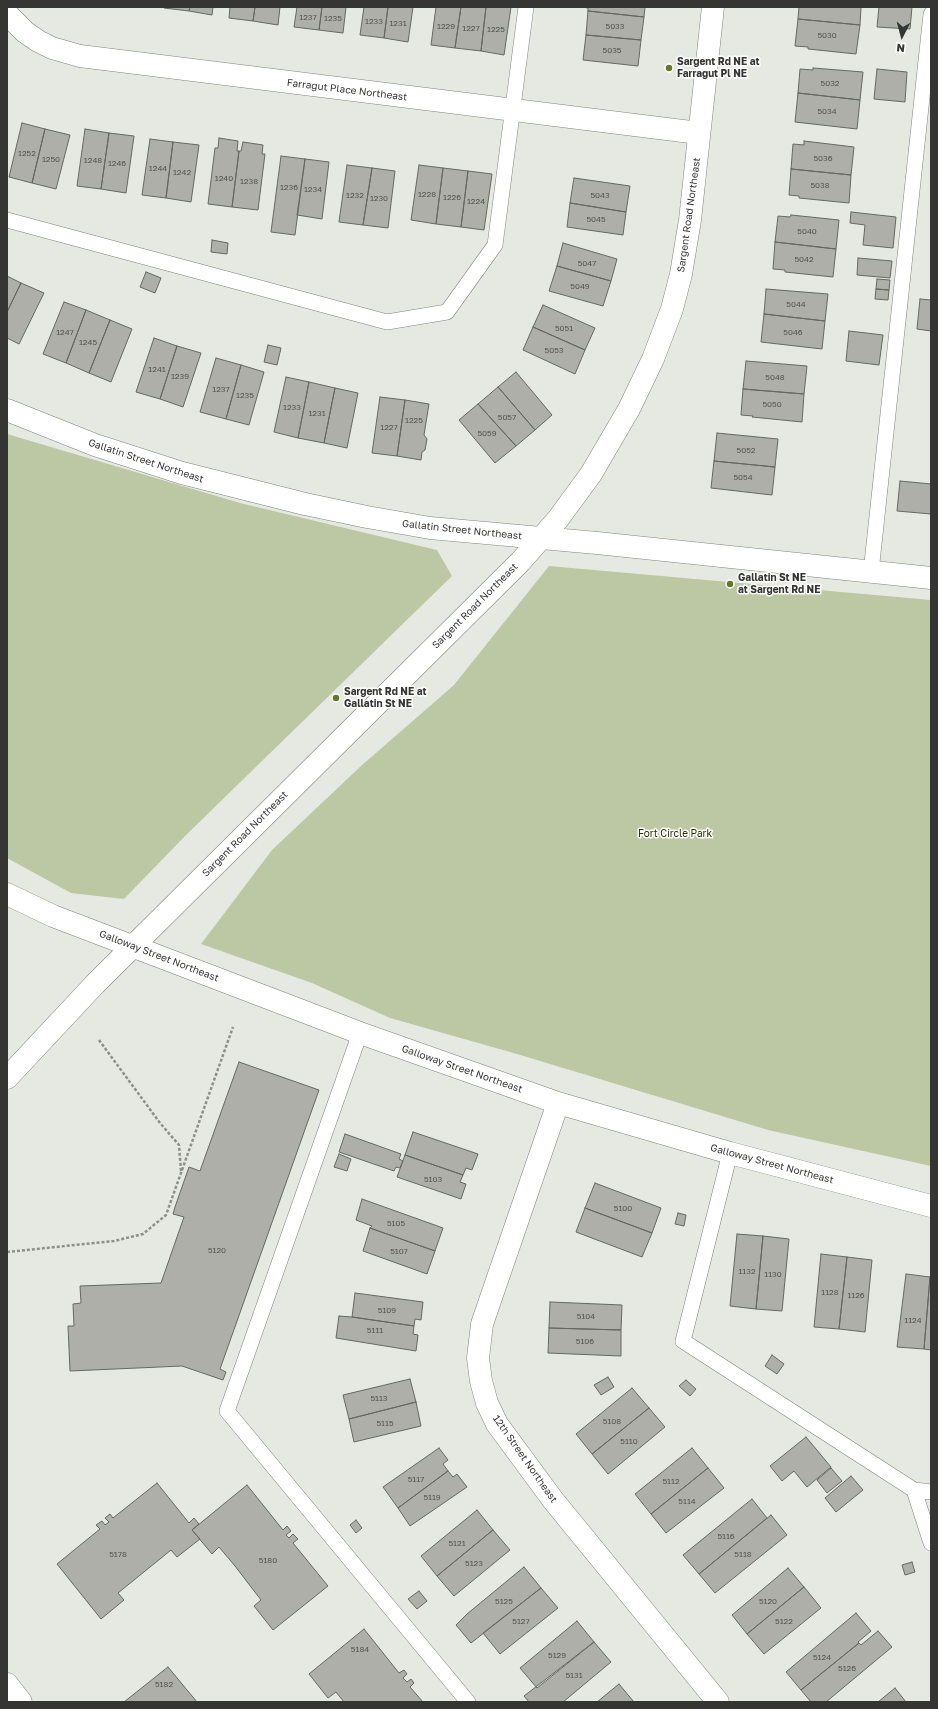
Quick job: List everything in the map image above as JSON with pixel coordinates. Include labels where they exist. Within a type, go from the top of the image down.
[{"type":"street","name":"Sargent Road Northeast","points":[[7,1078],[84,995],[520,562],[567,507],[604,453],[629,409],[660,342],[672,309],[684,256],[713,7]]},
{"type":"street","name":"Farragut Place Northeast","points":[[7,14],[38,41],[52,48],[80,56],[699,133]]},
{"type":"street","name":"Gallatin Street Northeast","points":[[7,410],[122,455],[182,474],[251,492],[398,523],[430,528],[931,578]]},
{"type":"street","name":"Galloway Street Northeast","points":[[7,894],[52,916],[360,1033],[558,1103],[730,1153],[931,1206]]},
{"type":"street","name":"12th Street Northeast","points":[[558,1103],[482,1324],[478,1358],[481,1381],[487,1403],[497,1424],[553,1500],[718,1702]]},
{"type":"street","points":[[7,1684],[22,1702]]},
{"type":"lane","points":[[7,220],[387,322],[447,312],[496,244],[526,7]]},
{"type":"lane","points":[[871,572],[931,14]]},
{"type":"lane","points":[[360,1033],[227,1411],[468,1702]]},
{"type":"lane","points":[[730,1153],[683,1341],[914,1490],[931,1492]]},
{"type":"lane","points":[[914,1490],[931,1543]]},
{"type":"path","points":[[7,1252],[114,1241],[143,1234],[166,1215],[234,1027]]},
{"type":"path","points":[[98,1040],[160,1123],[179,1144],[181,1174]]},
{"type":"green space","points":[[7,434],[240,503],[437,550],[452,576],[185,836],[124,899],[71,893],[7,858]]},
{"type":"green space","name":"Fort Circle Park","points":[[549,566],[931,600],[931,1166],[768,1130],[517,1054],[390,1018],[312,983],[201,944],[272,850],[361,766],[454,685]]},
{"type":"building","points":[[164,7],[190,7],[189,11]]},
{"type":"building","points":[[190,7],[213,7],[212,15],[189,11]]},
{"type":"building","points":[[230,7],[255,7],[253,21],[229,18]]},
{"type":"building","points":[[255,7],[280,7],[278,25],[253,21]]},
{"type":"building","points":[[297,7],[322,7],[319,30],[294,27]]},
{"type":"building","points":[[322,7],[346,7],[343,33],[319,30]]},
{"type":"building","points":[[364,7],[388,7],[384,38],[360,35]]},
{"type":"building","points":[[388,7],[413,7],[408,42],[384,38]]},
{"type":"building","points":[[436,7],[461,7],[455,48],[431,45]]},
{"type":"building","points":[[461,7],[486,7],[481,51],[455,48]]},
{"type":"building","points":[[486,7],[511,7],[504,55],[481,51]]},
{"type":"building","points":[[582,7],[645,7],[644,17],[588,11],[588,8]]},
{"type":"building","points":[[799,7],[861,7],[860,25],[798,19]]},
{"type":"building","points":[[879,7],[912,7],[910,29],[877,27]]},
{"type":"building","points":[[588,11],[644,17],[641,40],[586,35]]},
{"type":"building","points":[[798,19],[860,25],[856,54],[808,49],[808,47],[795,46]]},
{"type":"building","points":[[586,35],[641,40],[638,66],[583,60]]},
{"type":"building","points":[[813,68],[863,72],[860,100],[798,93],[800,69],[813,70]]},
{"type":"building","points":[[877,69],[907,72],[905,102],[874,99]]},
{"type":"building","points":[[798,93],[860,100],[857,129],[795,122]]},
{"type":"building","points":[[22,123],[45,129],[32,183],[9,177]]},
{"type":"building","points":[[45,129],[70,135],[56,189],[32,183]]},
{"type":"building","points":[[85,129],[109,133],[101,189],[77,186]]},
{"type":"building","points":[[109,133],[134,136],[126,193],[101,189]]},
{"type":"building","points":[[219,138],[238,141],[237,151],[239,151],[232,207],[208,204],[215,148],[218,148]]},
{"type":"building","points":[[150,139],[173,142],[166,198],[142,195]]},
{"type":"building","points":[[804,141],[854,147],[851,175],[791,169],[793,144],[804,145]]},
{"type":"building","points":[[173,142],[199,145],[191,202],[166,198]]},
{"type":"building","points":[[243,142],[263,145],[262,154],[265,154],[258,210],[232,207],[239,151],[241,151]]},
{"type":"building","points":[[281,156],[305,159],[295,235],[271,232]]},
{"type":"building","points":[[305,159],[329,162],[322,219],[297,215]]},
{"type":"building","points":[[347,165],[372,168],[363,225],[339,222]]},
{"type":"building","points":[[419,165],[443,168],[436,224],[411,220]]},
{"type":"building","points":[[372,168],[395,171],[388,228],[363,225]]},
{"type":"building","points":[[443,168],[468,171],[461,227],[436,224]]},
{"type":"building","points":[[791,169],[851,175],[849,203],[799,198],[799,196],[789,195]]},
{"type":"building","points":[[468,171],[492,174],[484,230],[461,227]]},
{"type":"building","points":[[574,178],[630,186],[626,212],[570,203]]},
{"type":"building","points":[[570,203],[626,212],[623,235],[567,227]]},
{"type":"building","points":[[851,212],[896,217],[893,248],[863,245],[865,225],[850,223]]},
{"type":"building","points":[[791,215],[839,220],[836,249],[775,242],[778,216],[790,217]]},
{"type":"building","points":[[212,240],[228,243],[227,254],[211,252]]},
{"type":"building","points":[[775,242],[836,249],[833,277],[785,272],[785,270],[773,269]]},
{"type":"building","points":[[563,243],[617,259],[611,281],[557,266]]},
{"type":"building","points":[[858,258],[892,261],[890,278],[857,275]]},
{"type":"building","points":[[557,266],[611,281],[603,306],[549,291]]},
{"type":"building","points":[[146,272],[161,278],[155,293],[140,287]]},
{"type":"building","points":[[7,276],[21,283],[7,312]]},
{"type":"building","points":[[877,279],[890,280],[889,290],[876,289]]},
{"type":"building","points":[[21,283],[44,293],[19,344],[7,338],[7,312]]},
{"type":"building","points":[[766,289],[828,294],[825,321],[764,314]]},
{"type":"building","points":[[876,289],[889,290],[888,300],[875,299]]},
{"type":"building","points":[[920,299],[931,300],[931,331],[917,329]]},
{"type":"building","points":[[64,302],[86,310],[66,363],[43,354]]},
{"type":"building","points":[[543,305],[595,328],[585,350],[533,327]]},
{"type":"building","points":[[86,310],[110,320],[89,373],[66,363]]},
{"type":"building","points":[[764,314],[825,321],[822,349],[761,342]]},
{"type":"building","points":[[110,320],[132,329],[111,382],[89,373]]},
{"type":"building","points":[[533,327],[585,350],[575,374],[523,350]]},
{"type":"building","points":[[849,331],[883,335],[879,365],[846,361]]},
{"type":"building","points":[[154,338],[177,346],[160,399],[136,392]]},
{"type":"building","points":[[268,345],[281,348],[277,365],[264,362]]},
{"type":"building","points":[[177,346],[201,353],[183,407],[160,399]]},
{"type":"building","points":[[216,358],[241,365],[226,419],[200,412]]},
{"type":"building","points":[[746,361],[807,366],[804,394],[743,389]]},
{"type":"building","points":[[241,365],[264,372],[249,425],[226,419]]},
{"type":"building","points":[[516,372],[552,415],[535,430],[498,387]]},
{"type":"building","points":[[286,377],[309,382],[298,438],[274,432]]},
{"type":"building","points":[[309,382],[335,388],[324,443],[298,438]]},
{"type":"building","points":[[498,387],[535,430],[516,446],[478,404]]},
{"type":"building","points":[[335,388],[358,393],[347,448],[324,443]]},
{"type":"building","points":[[743,389],[804,394],[802,422],[741,415]]},
{"type":"building","points":[[380,397],[405,400],[397,456],[372,453]]},
{"type":"building","points":[[405,400],[429,404],[424,435],[427,439],[425,450],[422,452],[421,460],[397,456]]},
{"type":"building","points":[[478,404],[516,446],[495,463],[459,420]]},
{"type":"building","points":[[717,433],[778,439],[775,467],[714,461]]},
{"type":"building","points":[[714,461],[775,467],[772,495],[711,488]]},
{"type":"building","points":[[900,481],[931,484],[931,514],[897,511]]},
{"type":"building","points":[[239,1062],[319,1090],[220,1369],[226,1372],[223,1380],[182,1366],[70,1371],[68,1326],[74,1326],[73,1304],[81,1303],[80,1286],[161,1283],[184,1217],[173,1214],[189,1167],[200,1171]]},
{"type":"building","points":[[413,1132],[478,1154],[472,1170],[466,1168],[463,1175],[405,1155]]},
{"type":"building","points":[[345,1134],[401,1154],[399,1159],[403,1161],[400,1168],[396,1167],[394,1171],[339,1152]]},
{"type":"building","points":[[339,1154],[351,1159],[347,1171],[334,1167]]},
{"type":"building","points":[[405,1155],[463,1175],[460,1182],[466,1184],[461,1199],[397,1177]]},
{"type":"building","points":[[595,1183],[661,1208],[652,1233],[585,1208]]},
{"type":"building","points":[[362,1199],[443,1228],[435,1251],[370,1228],[372,1226],[356,1220]]},
{"type":"building","points":[[585,1208],[652,1233],[642,1257],[576,1232]]},
{"type":"building","points":[[678,1213],[686,1215],[684,1226],[675,1224]]},
{"type":"building","points":[[370,1228],[435,1251],[427,1274],[363,1251]]},
{"type":"building","points":[[737,1234],[763,1236],[756,1309],[730,1306]]},
{"type":"building","points":[[763,1236],[789,1239],[782,1311],[756,1309]]},
{"type":"building","points":[[821,1254],[847,1257],[839,1329],[814,1327]]},
{"type":"building","points":[[847,1257],[872,1260],[865,1332],[839,1329]]},
{"type":"building","points":[[906,1274],[930,1277],[924,1349],[897,1347]]},
{"type":"building","points":[[931,1277],[931,1350],[924,1349]]},
{"type":"building","points":[[355,1293],[423,1302],[421,1320],[415,1319],[414,1326],[352,1317]]},
{"type":"building","points":[[550,1302],[622,1305],[621,1330],[549,1328]]},
{"type":"building","points":[[339,1316],[414,1326],[413,1334],[418,1335],[416,1351],[336,1338]]},
{"type":"building","points":[[549,1328],[621,1330],[621,1356],[548,1353]]},
{"type":"building","points":[[772,1355],[784,1364],[777,1374],[765,1366]]},
{"type":"building","points":[[608,1377],[614,1387],[601,1395],[594,1385]]},
{"type":"building","points":[[410,1379],[416,1402],[349,1419],[343,1395]]},
{"type":"building","points":[[686,1380],[696,1389],[690,1396],[679,1386]]},
{"type":"building","points":[[632,1388],[649,1408],[592,1454],[576,1434]]},
{"type":"building","points":[[416,1402],[421,1426],[354,1442],[349,1419]]},
{"type":"building","points":[[649,1408],[665,1427],[608,1474],[592,1454]]},
{"type":"building","points":[[806,1437],[831,1467],[807,1487],[794,1471],[782,1481],[770,1466]]},
{"type":"building","points":[[439,1448],[448,1460],[443,1464],[448,1471],[398,1508],[383,1487]]},
{"type":"building","points":[[692,1448],[708,1468],[651,1514],[635,1494]]},
{"type":"building","points":[[708,1468],[724,1488],[666,1533],[651,1514]]},
{"type":"building","points":[[831,1468],[842,1481],[827,1493],[817,1480]]},
{"type":"building","points":[[448,1471],[453,1477],[457,1474],[467,1487],[410,1526],[398,1508]]},
{"type":"building","points":[[851,1476],[863,1490],[836,1512],[825,1498]]},
{"type":"building","points":[[157,1483],[189,1523],[194,1518],[199,1524],[192,1530],[200,1539],[177,1557],[171,1550],[118,1593],[124,1600],[101,1619],[57,1564],[100,1529],[96,1525],[102,1521],[105,1525],[109,1522],[105,1518],[110,1514],[113,1518]]},
{"type":"building","points":[[247,1485],[283,1530],[287,1526],[291,1531],[286,1535],[289,1538],[293,1534],[298,1539],[293,1543],[328,1586],[273,1630],[254,1606],[261,1600],[235,1566],[219,1547],[212,1554],[192,1530]]},
{"type":"building","points":[[752,1499],[767,1518],[699,1574],[683,1555]]},
{"type":"building","points":[[477,1510],[493,1530],[437,1576],[421,1556]]},
{"type":"building","points":[[771,1515],[787,1535],[715,1593],[699,1574]]},
{"type":"building","points":[[356,1520],[362,1528],[356,1533],[350,1525]]},
{"type":"building","points":[[493,1530],[510,1550],[454,1596],[437,1576]]},
{"type":"building","points":[[912,1562],[915,1572],[905,1575],[902,1565]]},
{"type":"building","points":[[524,1567],[541,1588],[471,1643],[456,1625],[467,1614]]},
{"type":"building","points":[[788,1568],[804,1587],[747,1634],[732,1615]]},
{"type":"building","points":[[804,1587],[821,1608],[764,1654],[747,1634]]},
{"type":"building","points":[[541,1588],[558,1608],[500,1654],[483,1633]]},
{"type":"building","points":[[419,1591],[427,1601],[417,1609],[408,1599]]},
{"type":"building","points":[[856,1613],[871,1631],[858,1642],[859,1643],[801,1690],[786,1672]]},
{"type":"building","points":[[577,1621],[594,1642],[537,1688],[520,1668]]},
{"type":"building","points":[[364,1629],[399,1673],[404,1670],[407,1674],[403,1678],[407,1682],[411,1679],[414,1683],[410,1687],[423,1702],[344,1702],[336,1692],[328,1698],[309,1674]]},
{"type":"building","points":[[878,1631],[892,1647],[826,1702],[811,1702],[801,1690],[859,1643],[861,1645]]},
{"type":"building","points":[[594,1642],[611,1662],[563,1702],[529,1702],[524,1696]]},
{"type":"building","points":[[168,1667],[197,1702],[124,1702]]},
{"type":"building","points":[[619,1684],[634,1702],[597,1702]]},
{"type":"building","points":[[895,1688],[906,1702],[878,1702]]},
{"type":"place","name":"Sargent Rd NE at Farragut Pl NE","points":[[669,68]]},
{"type":"place","name":"Gallatin St NE at Sargent Rd NE","points":[[730,584]]},
{"type":"place","name":"Sargent Rd NE at Gallatin St NE","points":[[336,698]]}]
